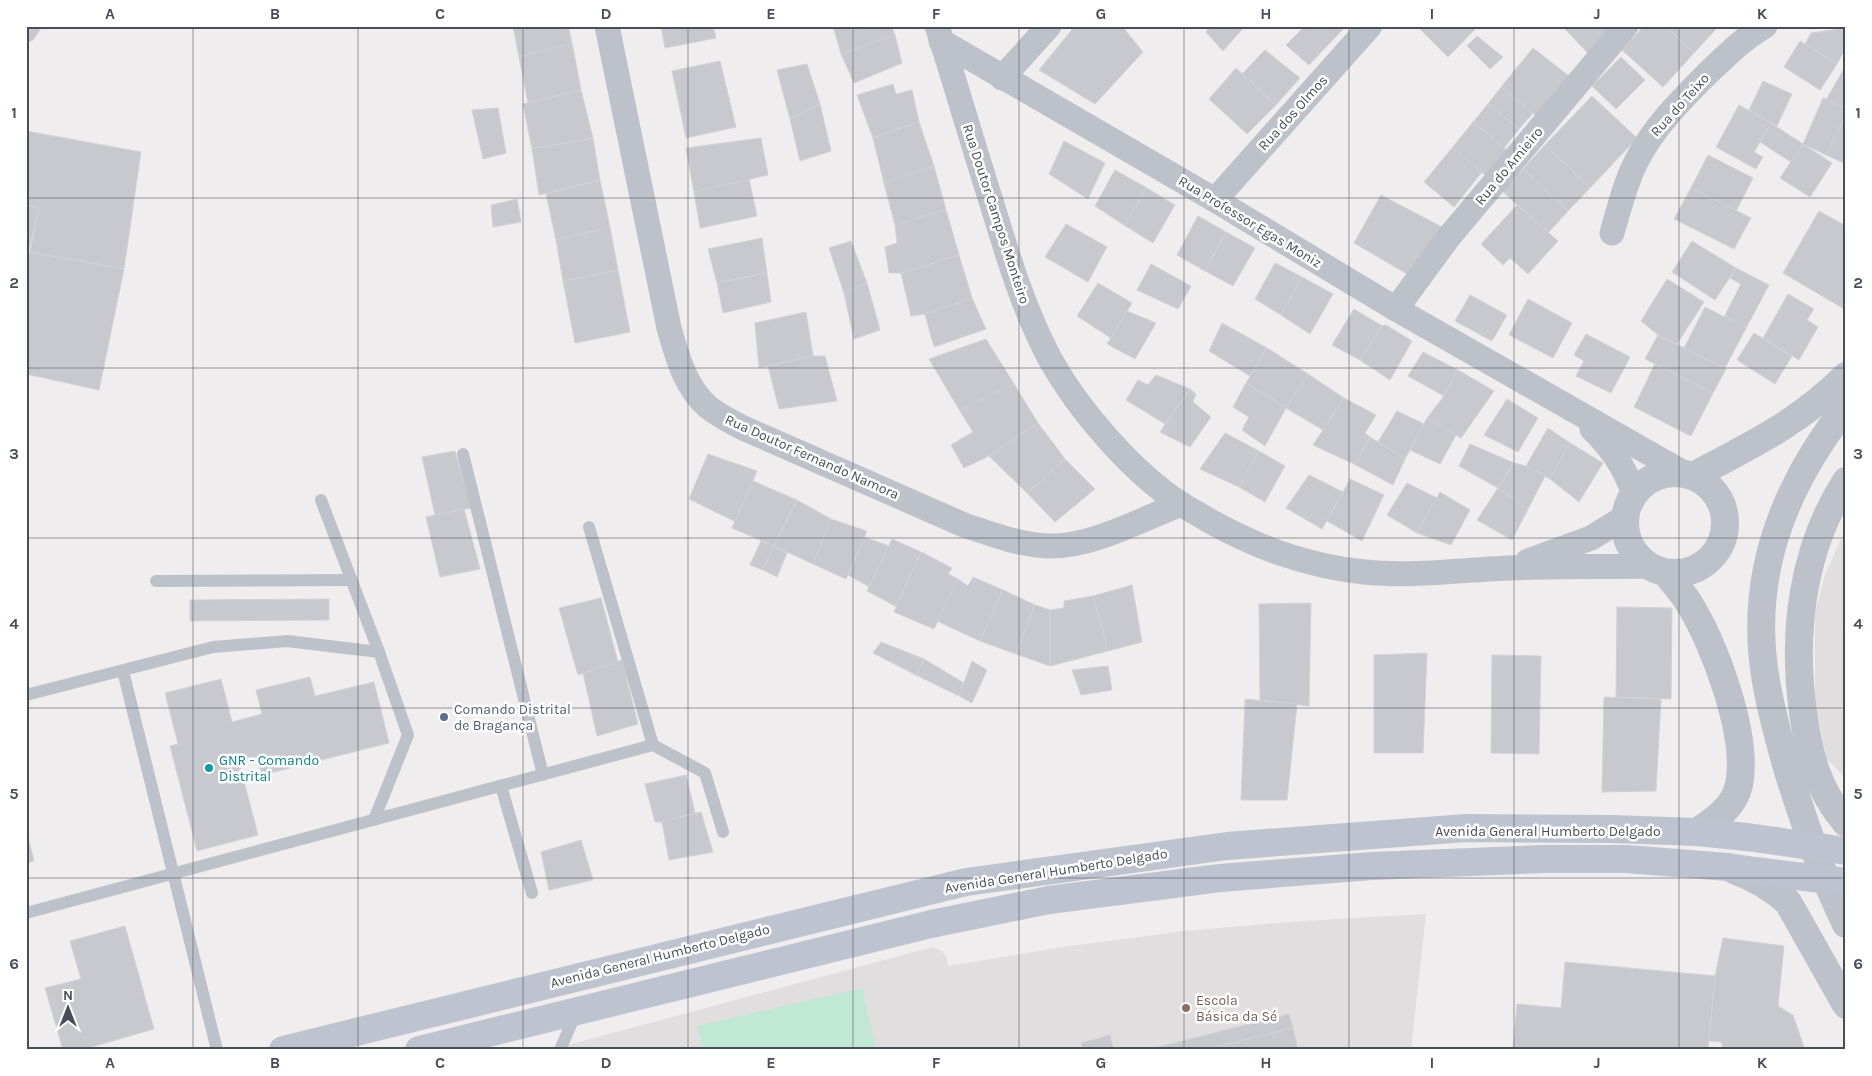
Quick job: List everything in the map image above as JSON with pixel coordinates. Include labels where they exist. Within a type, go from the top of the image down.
[{"type":"main road","name":"Avenida General Humberto Delgado","points":[[283,1050],[966,882],[1227,846],[1466,828],[1612,829],[1698,832],[1846,851]]},
{"type":"main road","name":"Avenida General Humberto Delgado","points":[[419,1050],[931,924],[1049,900],[1210,880],[1372,866],[1543,859],[1626,859],[1728,867],[1846,882]]},
{"type":"street","name":"Rua Doutor Fernando Namora","points":[[607,26],[668,328],[684,374],[695,392],[708,406],[741,427],[928,509],[986,533],[1022,543],[1047,546],[1076,543],[1105,535],[1180,504]]},
{"type":"street","points":[[1002,78],[1049,26]]},
{"type":"street","name":"Rua dos Olmos","points":[[1215,200],[1370,26]]},
{"type":"street","name":"Rua do Amieiro","points":[[1396,309],[1448,238],[1626,26]]},
{"type":"street","name":"Rua do Teixo","points":[[1612,233],[1626,184],[1647,142],[1670,112],[1735,47],[1765,26]]},
{"type":"street","name":"Rua Doutor Campos Monteiro","points":[[939,33],[1013,272],[1037,332],[1051,360],[1088,415],[1108,438],[1145,474],[1180,504],[1229,532],[1281,554],[1315,564],[1388,574],[1439,574],[1507,568]]},
{"type":"street","name":"Rua Professor Egas Moniz","points":[[939,33],[1002,78],[1215,200],[1396,309],[1572,410]]},
{"type":"street","points":[[1507,568],[1590,538],[1630,505],[1644,484],[1656,476],[1670,474],[1688,475],[1760,441],[1789,424],[1812,407],[1846,376]]},
{"type":"street","points":[[1846,407],[1807,463],[1779,522],[1766,573],[1762,622],[1765,675],[1778,736],[1801,815],[1846,924]]},
{"type":"street","points":[[1507,568],[1657,569],[1683,573],[1699,568],[1712,558],[1721,544],[1726,528],[1725,512],[1718,496],[1707,484],[1572,410]]},
{"type":"street","points":[[1572,410],[1609,446],[1620,461],[1630,505],[1625,531],[1630,545],[1638,557],[1657,569],[1687,600],[1709,642],[1731,707],[1738,739],[1740,762],[1738,786],[1730,805],[1718,819],[1698,832]]},
{"type":"street","points":[[1846,439],[1817,480],[1805,503],[1794,533],[1782,591],[1780,646],[1788,709],[1796,745],[1821,821],[1846,882]]},
{"type":"street","points":[[1846,481],[1828,514],[1809,567],[1799,619],[1798,645],[1801,700],[1810,754],[1817,777],[1828,798],[1846,823]]},
{"type":"street","points":[[1728,867],[1757,879],[1776,891],[1788,902],[1846,1005]]},
{"type":"lane","points":[[463,454],[543,775]]},
{"type":"lane","points":[[321,500],[379,652],[408,735],[374,820]]},
{"type":"lane","points":[[589,527],[653,745]]},
{"type":"lane","points":[[156,581],[352,580]]},
{"type":"lane","points":[[26,695],[213,647],[287,641],[379,652]]},
{"type":"lane","points":[[123,671],[217,1050]]},
{"type":"lane","points":[[26,913],[653,745],[705,773],[723,832]]},
{"type":"lane","points":[[501,786],[532,893]]},
{"type":"lane","points":[[560,1050],[577,1010]]},
{"type":"shaded area","points":[[1846,528],[1846,779],[1826,758],[1815,698],[1815,612],[1825,575]]},
{"type":"shaded area","name":"Escola Básica da Sé","points":[[1426,914],[1411,1050],[549,1050],[933,947],[942,951],[947,958],[948,966],[1063,947],[1185,931],[1302,921]]},
{"type":"green space","points":[[862,988],[876,1050],[703,1050],[697,1026]]},
{"type":"building","points":[[26,26],[42,26],[34,39],[26,44]]},
{"type":"building","points":[[513,26],[568,26],[572,43],[519,57]]},
{"type":"building","points":[[661,26],[713,26],[716,38],[665,48]]},
{"type":"building","points":[[833,26],[891,26],[895,35],[841,54]]},
{"type":"building","points":[[1075,26],[1122,26],[1143,52],[1095,104],[1039,70]]},
{"type":"building","points":[[1211,26],[1245,26],[1223,51],[1206,32]]},
{"type":"building","points":[[1305,26],[1346,26],[1309,65],[1286,45]]},
{"type":"building","points":[[1417,26],[1476,26],[1477,27],[1448,57]]},
{"type":"building","points":[[1562,26],[1607,26],[1611,29],[1589,54]]},
{"type":"building","points":[[1644,26],[1665,26],[1694,53],[1663,87],[1622,50]]},
{"type":"building","points":[[1665,26],[1713,26],[1716,29],[1694,53]]},
{"type":"building","points":[[1846,28],[1846,47],[1837,64],[1805,44],[1811,33]]},
{"type":"building","points":[[895,35],[902,63],[854,83],[841,54]]},
{"type":"building","points":[[1477,36],[1503,57],[1490,69],[1467,46]]},
{"type":"building","points":[[1800,41],[1837,64],[1820,90],[1784,67]]},
{"type":"building","points":[[572,43],[581,90],[528,103],[519,57]]},
{"type":"building","points":[[1533,48],[1569,76],[1536,116],[1501,87]]},
{"type":"building","points":[[1265,50],[1300,78],[1276,105],[1242,74]]},
{"type":"building","points":[[1621,57],[1645,80],[1616,109],[1592,86]]},
{"type":"building","points":[[720,61],[736,127],[686,138],[672,71]]},
{"type":"building","points":[[807,64],[820,104],[790,119],[777,70]]},
{"type":"building","points":[[1846,65],[1846,109],[1826,100]]},
{"type":"building","points":[[1236,68],[1276,105],[1247,134],[1209,99]]},
{"type":"building","points":[[1763,81],[1792,94],[1777,126],[1749,110]]},
{"type":"building","points":[[893,84],[896,94],[912,90],[919,122],[873,138],[857,95]]},
{"type":"building","points":[[1501,87],[1533,113],[1519,129],[1488,104]]},
{"type":"building","points":[[581,90],[593,138],[532,149],[523,104]]},
{"type":"building","points":[[1592,96],[1637,138],[1590,188],[1545,145]]},
{"type":"building","points":[[1823,98],[1846,109],[1846,114],[1826,155],[1803,144]]},
{"type":"building","points":[[820,104],[831,151],[800,161],[790,119]]},
{"type":"building","points":[[1488,104],[1519,129],[1504,148],[1473,122]]},
{"type":"building","points":[[1739,105],[1771,123],[1754,152],[1763,157],[1756,169],[1716,147]]},
{"type":"building","points":[[498,108],[506,153],[483,159],[472,110]]},
{"type":"building","points":[[1846,114],[1846,164],[1826,155]]},
{"type":"building","points":[[919,122],[934,166],[884,183],[873,138]]},
{"type":"building","points":[[1473,122],[1509,152],[1488,177],[1452,148]]},
{"type":"building","points":[[1771,123],[1803,144],[1791,162],[1760,142]]},
{"type":"building","points":[[26,131],[141,152],[124,269],[30,252],[39,208],[26,205]]},
{"type":"building","points":[[593,138],[600,180],[539,195],[532,149]]},
{"type":"building","points":[[761,138],[768,175],[694,192],[686,148]]},
{"type":"building","points":[[1064,141],[1105,163],[1088,199],[1049,174]]},
{"type":"building","points":[[1803,144],[1832,163],[1810,197],[1780,178]]},
{"type":"building","points":[[1545,145],[1590,188],[1568,211],[1523,169]]},
{"type":"building","points":[[1452,148],[1482,172],[1454,207],[1424,182]]},
{"type":"building","points":[[1708,155],[1753,178],[1736,211],[1691,188]]},
{"type":"building","points":[[934,166],[946,210],[895,225],[884,183]]},
{"type":"building","points":[[1523,169],[1568,211],[1548,233],[1502,191]]},
{"type":"building","points":[[1115,170],[1147,188],[1124,225],[1095,206]]},
{"type":"building","points":[[749,179],[757,216],[700,228],[694,192]]},
{"type":"building","points":[[600,180],[610,227],[556,240],[546,194]]},
{"type":"building","points":[[1147,188],[1175,205],[1153,243],[1124,225]]},
{"type":"building","points":[[1691,188],[1751,218],[1734,249],[1674,219]]},
{"type":"building","points":[[1381,195],[1442,227],[1414,278],[1354,243]]},
{"type":"building","points":[[517,199],[521,222],[493,227],[491,205]]},
{"type":"building","points":[[26,205],[39,208],[26,263]]},
{"type":"building","points":[[1517,205],[1558,241],[1528,274],[1510,258],[1503,265],[1481,244]]},
{"type":"building","points":[[946,210],[959,255],[901,273],[889,273],[885,247],[897,243],[895,225]]},
{"type":"building","points":[[1819,211],[1846,226],[1846,310],[1783,273]]},
{"type":"building","points":[[1198,216],[1226,232],[1205,271],[1177,255]]},
{"type":"building","points":[[1066,224],[1107,247],[1088,282],[1045,257]]},
{"type":"building","points":[[610,227],[618,270],[563,281],[556,240]]},
{"type":"building","points":[[1226,232],[1255,248],[1233,286],[1205,271]]},
{"type":"building","points":[[762,238],[767,273],[717,283],[708,249]]},
{"type":"building","points":[[851,241],[867,283],[844,293],[829,248]]},
{"type":"building","points":[[1692,241],[1736,268],[1715,300],[1672,272]]},
{"type":"building","points":[[30,252],[124,269],[99,390],[26,374],[26,263]]},
{"type":"building","points":[[959,255],[972,298],[925,314],[911,316],[901,273]]},
{"type":"building","points":[[1275,263],[1302,277],[1281,315],[1255,299]]},
{"type":"building","points":[[1151,264],[1191,286],[1178,309],[1137,290]]},
{"type":"building","points":[[1736,268],[1769,285],[1746,328],[1724,317],[1741,284],[1730,278]]},
{"type":"building","points":[[618,270],[630,332],[575,343],[563,281]]},
{"type":"building","points":[[767,273],[771,302],[723,313],[717,283]]},
{"type":"building","points":[[1302,277],[1333,294],[1310,334],[1281,315]]},
{"type":"building","points":[[1667,279],[1704,302],[1677,344],[1658,335],[1641,321]]},
{"type":"building","points":[[867,283],[880,330],[854,339],[844,293]]},
{"type":"building","points":[[1098,283],[1132,303],[1111,338],[1077,316]]},
{"type":"building","points":[[1788,294],[1814,309],[1807,320],[1818,327],[1799,360],[1763,338]]},
{"type":"building","points":[[1470,295],[1507,315],[1492,341],[1455,321]]},
{"type":"building","points":[[972,298],[986,329],[934,347],[925,314]]},
{"type":"building","points":[[1528,299],[1572,323],[1553,358],[1509,335]]},
{"type":"building","points":[[1705,307],[1746,328],[1725,368],[1684,348]]},
{"type":"building","points":[[1354,309],[1382,326],[1360,360],[1332,345]]},
{"type":"building","points":[[1127,311],[1156,323],[1135,359],[1107,344]]},
{"type":"building","points":[[806,312],[813,356],[759,368],[755,323]]},
{"type":"building","points":[[1222,323],[1267,348],[1250,376],[1209,351]]},
{"type":"building","points":[[1386,325],[1412,341],[1390,380],[1360,360],[1382,326]]},
{"type":"building","points":[[1754,333],[1792,356],[1775,384],[1737,360]]},
{"type":"building","points":[[1586,334],[1630,357],[1611,393],[1576,376],[1584,361],[1574,355]]},
{"type":"building","points":[[1658,335],[1726,369],[1713,393],[1645,359]]},
{"type":"building","points":[[986,339],[1014,384],[960,411],[929,359]]},
{"type":"building","points":[[1267,348],[1308,374],[1286,408],[1246,383]]},
{"type":"building","points":[[1423,352],[1458,370],[1444,396],[1408,376]]},
{"type":"building","points":[[813,356],[825,356],[837,401],[779,409],[768,366]]},
{"type":"building","points":[[1655,364],[1713,393],[1691,436],[1634,407]]},
{"type":"building","points":[[1458,370],[1494,391],[1461,438],[1427,418],[1444,396]]},
{"type":"building","points":[[1308,374],[1344,398],[1323,430],[1286,408]]},
{"type":"building","points":[[1156,375],[1190,389],[1165,424],[1126,400],[1138,380],[1148,385]]},
{"type":"building","points":[[1246,383],[1286,408],[1265,446],[1242,430],[1249,417],[1233,407]]},
{"type":"building","points":[[1014,384],[1038,423],[989,456],[964,468],[951,445],[973,432],[960,411]]},
{"type":"building","points":[[1190,389],[1196,394],[1193,402],[1211,417],[1190,447],[1160,432]]},
{"type":"building","points":[[1344,398],[1376,415],[1365,433],[1370,437],[1354,464],[1313,445]]},
{"type":"building","points":[[1507,399],[1538,418],[1518,452],[1484,435]]},
{"type":"building","points":[[1397,411],[1424,424],[1405,459],[1378,442]]},
{"type":"building","points":[[1427,418],[1456,435],[1440,464],[1410,450]]},
{"type":"building","points":[[1038,423],[1065,459],[1027,493],[989,456]]},
{"type":"building","points":[[1548,428],[1570,443],[1550,479],[1526,466]]},
{"type":"building","points":[[1225,433],[1259,451],[1239,487],[1200,469]]},
{"type":"building","points":[[1370,437],[1405,459],[1393,485],[1354,464]]},
{"type":"building","points":[[1570,443],[1603,463],[1579,502],[1550,479]]},
{"type":"building","points":[[1470,444],[1514,463],[1498,488],[1459,466]]},
{"type":"building","points":[[455,451],[471,508],[435,515],[422,457]]},
{"type":"building","points":[[1259,451],[1285,466],[1265,502],[1239,487]]},
{"type":"building","points":[[708,454],[757,471],[736,522],[689,499]]},
{"type":"building","points":[[1065,459],[1095,489],[1055,522],[1027,493]]},
{"type":"building","points":[[1514,463],[1526,466],[1545,476],[1528,509],[1498,488]]},
{"type":"building","points":[[1309,475],[1343,492],[1322,529],[1286,508]]},
{"type":"building","points":[[1350,479],[1384,495],[1362,541],[1327,521]]},
{"type":"building","points":[[753,481],[797,500],[774,546],[732,528]]},
{"type":"building","points":[[1407,483],[1437,498],[1417,533],[1387,515]]},
{"type":"building","points":[[1498,488],[1528,509],[1512,540],[1477,520]]},
{"type":"building","points":[[1440,492],[1470,510],[1451,545],[1417,533]]},
{"type":"building","points":[[797,500],[831,519],[813,564],[774,546]]},
{"type":"building","points":[[464,509],[480,569],[440,577],[426,517]]},
{"type":"building","points":[[831,519],[867,531],[846,579],[813,564]]},
{"type":"building","points":[[864,537],[889,546],[870,587],[848,575]]},
{"type":"building","points":[[892,539],[921,552],[897,607],[867,591]]},
{"type":"building","points":[[761,541],[774,546],[763,570],[750,565]]},
{"type":"building","points":[[774,546],[787,553],[777,577],[763,570]]},
{"type":"building","points":[[921,552],[952,568],[948,574],[958,579],[934,629],[894,612]]},
{"type":"building","points":[[973,577],[1003,590],[980,641],[937,621],[958,579],[968,586]]},
{"type":"building","points":[[1132,585],[1142,642],[1108,651],[1093,596]]},
{"type":"building","points":[[1003,590],[1035,605],[1016,654],[980,641]]},
{"type":"building","points":[[1093,596],[1108,651],[1050,666],[1050,610],[1064,608],[1064,601]]},
{"type":"building","points":[[601,598],[618,662],[578,675],[559,608]]},
{"type":"building","points":[[329,599],[329,620],[190,621],[190,600]]},
{"type":"building","points":[[1311,603],[1309,706],[1260,700],[1259,604]]},
{"type":"building","points":[[1035,605],[1050,610],[1050,666],[1016,654]]},
{"type":"building","points":[[1617,607],[1672,608],[1671,699],[1616,697]]},
{"type":"building","points":[[881,642],[924,659],[916,675],[873,653]]},
{"type":"building","points":[[1427,653],[1423,753],[1374,753],[1374,655]]},
{"type":"building","points":[[1492,655],[1541,656],[1539,754],[1491,753]]},
{"type":"building","points":[[924,659],[964,683],[959,696],[916,675]]},
{"type":"building","points":[[622,660],[638,724],[597,736],[583,673]]},
{"type":"building","points":[[972,661],[987,670],[972,703],[959,696]]},
{"type":"building","points":[[1108,666],[1112,690],[1081,695],[1072,670]]},
{"type":"building","name":"GNR - Comando Distrital","points":[[310,677],[315,696],[374,682],[389,743],[262,775],[258,757],[239,762],[258,835],[197,851],[170,746],[178,744],[165,693],[221,679],[232,722],[262,714],[256,690]]},
{"type":"building","points":[[1604,697],[1661,699],[1656,791],[1602,792]]},
{"type":"building","points":[[1245,699],[1297,704],[1287,800],[1241,800]]},
{"type":"building","points":[[686,775],[695,813],[662,822],[655,822],[645,784]]},
{"type":"building","points":[[701,812],[713,852],[669,860],[662,822]]},
{"type":"building","points":[[26,829],[34,861],[26,863]]},
{"type":"building","points":[[581,840],[593,880],[549,890],[541,852]]},
{"type":"building","points":[[125,926],[154,1029],[81,1050],[63,1050],[45,988],[81,979],[70,941]]},
{"type":"building","points":[[1723,938],[1784,946],[1778,1006],[1793,1015],[1805,1050],[1724,1050],[1721,1042],[1709,1041],[1715,976]]},
{"type":"building","points":[[1565,962],[1715,976],[1708,1050],[1535,1050],[1513,1048],[1517,1004],[1561,1008]]},
{"type":"building","points":[[1289,1014],[1293,1028],[1205,1050],[1146,1050]]},
{"type":"building","points":[[1293,1028],[1298,1050],[1205,1050]]},
{"type":"building","points":[[1110,1035],[1114,1050],[1083,1050],[1081,1043]]},
{"type":"place","name":"Comando Distrital de Bragança","points":[[444,717]]},
{"type":"place","name":"GNR - Comando Distrital","points":[[209,768]]},
{"type":"place","name":"Escola Básica da Sé","points":[[1186,1008]]}]
